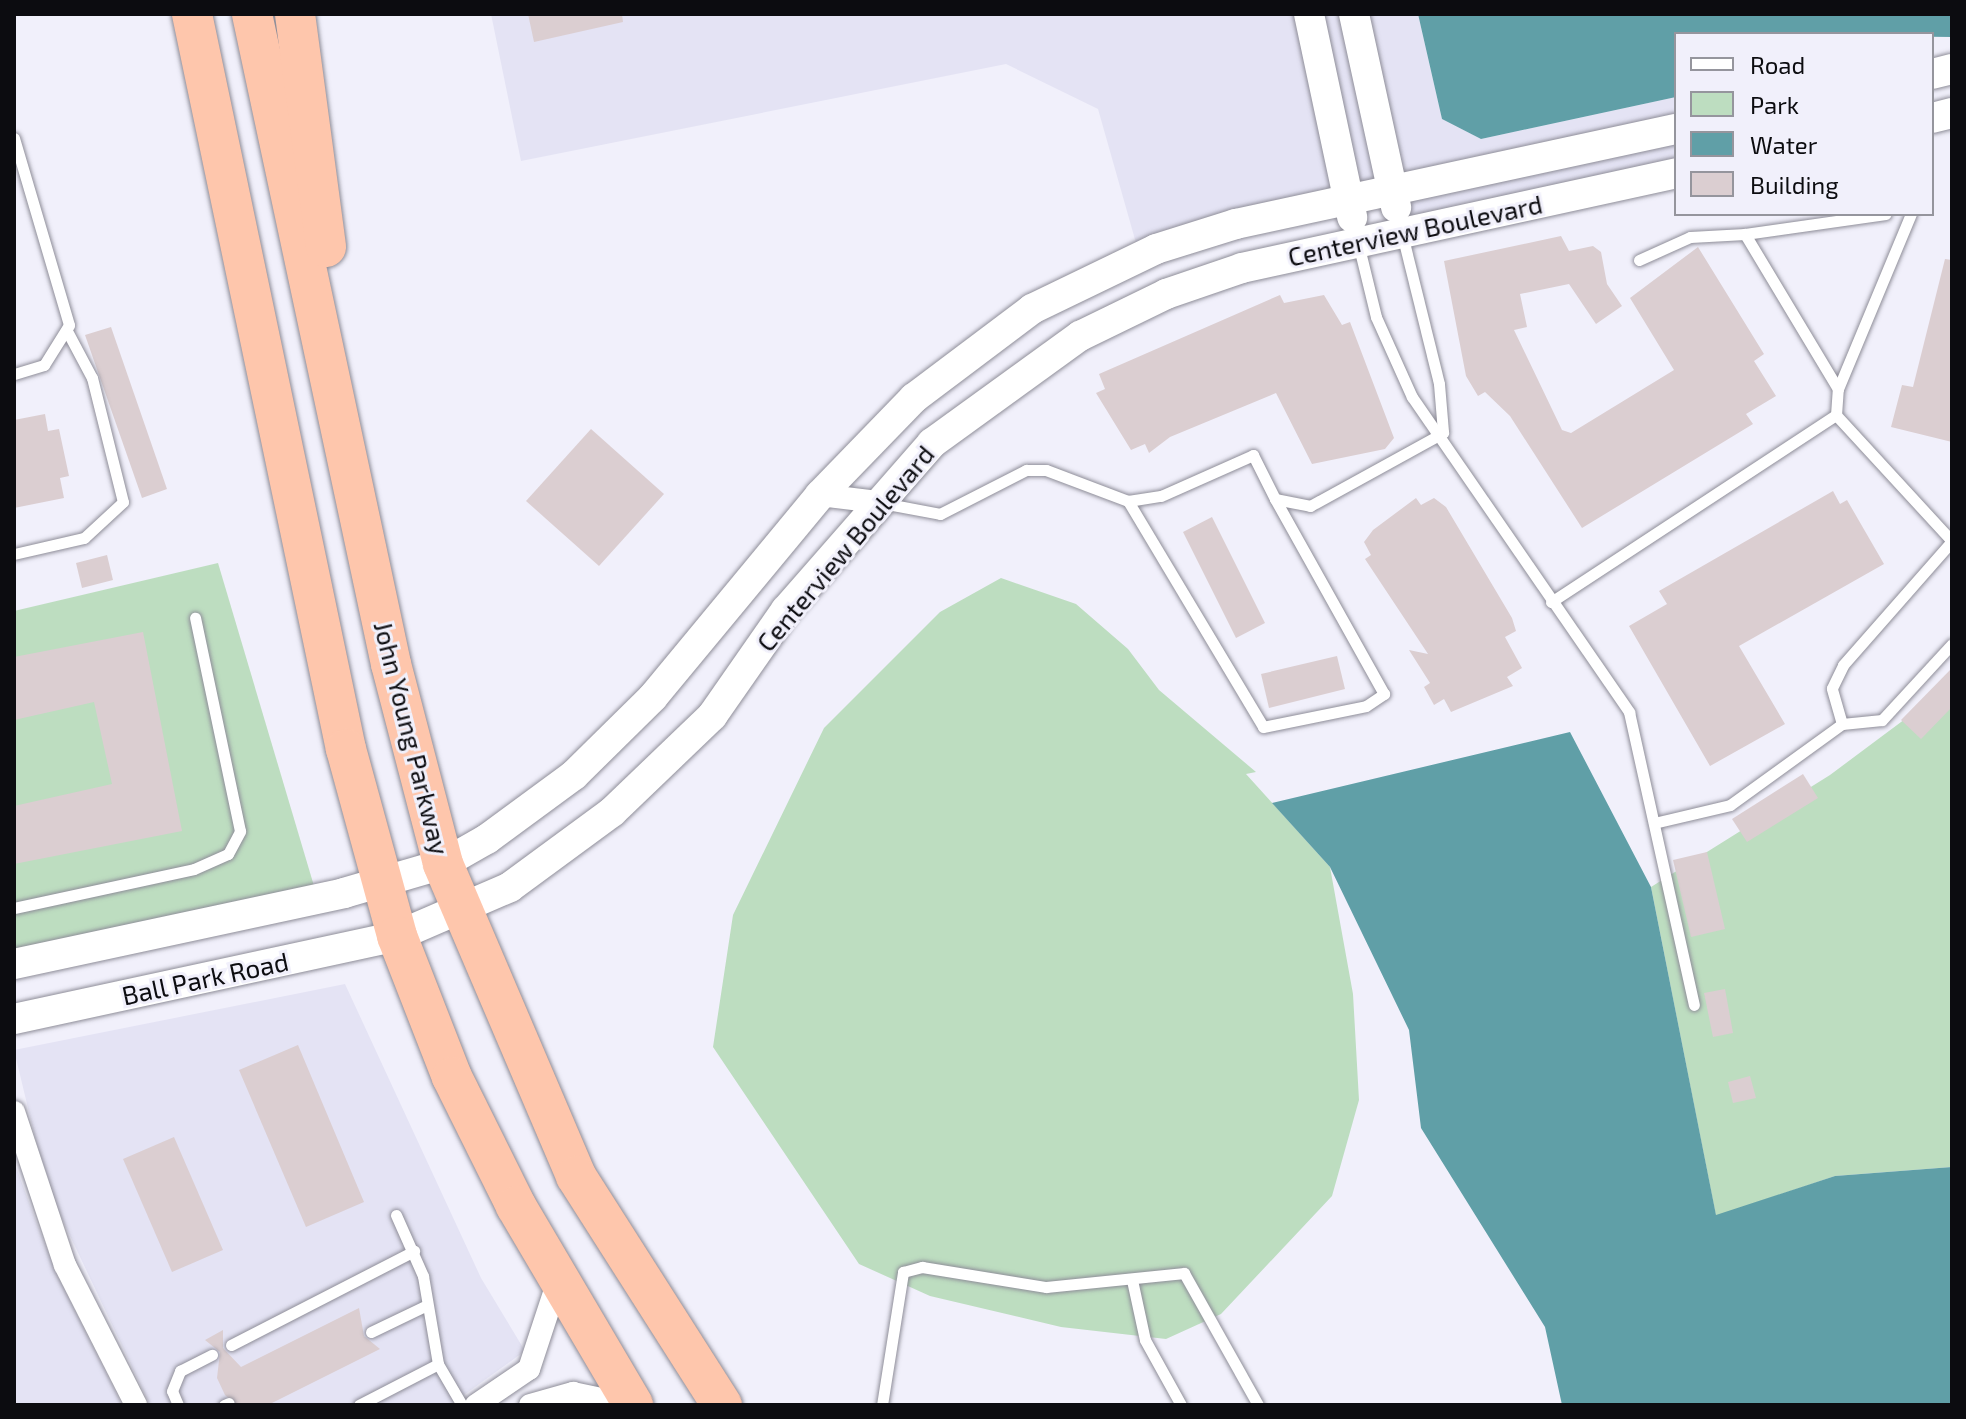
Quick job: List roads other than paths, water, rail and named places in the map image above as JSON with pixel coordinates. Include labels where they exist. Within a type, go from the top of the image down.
[{"type":"highway","points":[[168,14],[219,144]]},
{"type":"highway","points":[[192,14],[381,883],[397,936],[452,1077],[557,1284],[632,1405]]},
{"type":"highway","name":"John Young Parkway","points":[[252,14],[361,524],[443,864],[576,1176],[722,1405]]},
{"type":"highway","points":[[295,14],[361,524]]},
{"type":"street","points":[[1309,14],[1357,242]]},
{"type":"street","points":[[1354,14],[1402,232]]},
{"type":"street","name":"Centerview Boulevard","points":[[381,883],[443,864],[574,775],[653,697],[820,495],[914,398],[1032,309],[1156,249],[1348,199],[1674,129]]},
{"type":"street","name":"Centerview Boulevard","points":[[397,936],[462,911],[510,887],[612,812],[712,716],[786,610],[932,443],[1080,336],[1166,294],[1357,242],[1674,173]]},
{"type":"street","points":[[820,495],[878,502]]},
{"type":"street","name":"Ball Park Road","points":[[14,964],[381,883]]},
{"type":"street","name":"Ball Park Road","points":[[14,1019],[397,936]]},
{"type":"street","points":[[14,1112],[65,1265],[136,1405]]},
{"type":"street","points":[[476,1405],[529,1369],[557,1284]]},
{"type":"street","points":[[530,1405],[573,1393],[632,1405]]},
{"type":"lane","points":[[14,138],[67,331],[92,378],[123,502],[84,538],[14,554]]},
{"type":"lane","points":[[1639,260],[1690,237],[1745,234],[1872,216]]},
{"type":"lane","points":[[1842,724],[1832,688],[1843,665],[1952,541],[1836,415],[1838,389],[1910,216]]},
{"type":"lane","points":[[1402,232],[1439,384],[1443,433]]},
{"type":"lane","points":[[1745,234],[1838,389]]},
{"type":"lane","points":[[1357,242],[1376,317],[1412,397],[1443,433],[1551,602],[1629,712],[1694,1005]]},
{"type":"lane","points":[[14,374],[44,365],[67,331]]},
{"type":"lane","points":[[1551,602],[1836,415]]},
{"type":"lane","points":[[1275,499],[1310,506],[1443,433]]},
{"type":"lane","points":[[878,502],[940,514],[1036,470],[1128,501],[1161,496],[1253,455],[1384,694],[1366,706],[1263,727],[1128,501]]},
{"type":"lane","points":[[14,908],[194,869],[228,854],[240,831],[195,618]]},
{"type":"lane","points":[[1654,823],[1730,805],[1842,724],[1882,720],[1952,644]]},
{"type":"lane","points":[[396,1215],[414,1251],[438,1364],[462,1405]]},
{"type":"lane","points":[[231,1345],[414,1251]]},
{"type":"lane","points":[[882,1405],[903,1272],[922,1267],[1046,1287],[1184,1273],[1195,1283],[1258,1405]]},
{"type":"lane","points":[[1132,1280],[1145,1340],[1181,1405]]},
{"type":"lane","points":[[371,1332],[427,1305]]},
{"type":"lane","points":[[178,1405],[172,1391],[180,1371],[212,1355]]},
{"type":"lane","points":[[359,1405],[438,1364]]},
{"type":"water","points":[[1418,14],[1952,14],[1952,37],[1934,37],[1934,32],[1674,32],[1674,97],[1481,139],[1442,119]]},
{"type":"water","points":[[1570,732],[1651,887],[1716,1215],[1835,1176],[1952,1167],[1952,1405],[1562,1405],[1545,1327],[1421,1128],[1409,1030],[1330,867],[1272,803]]}]
